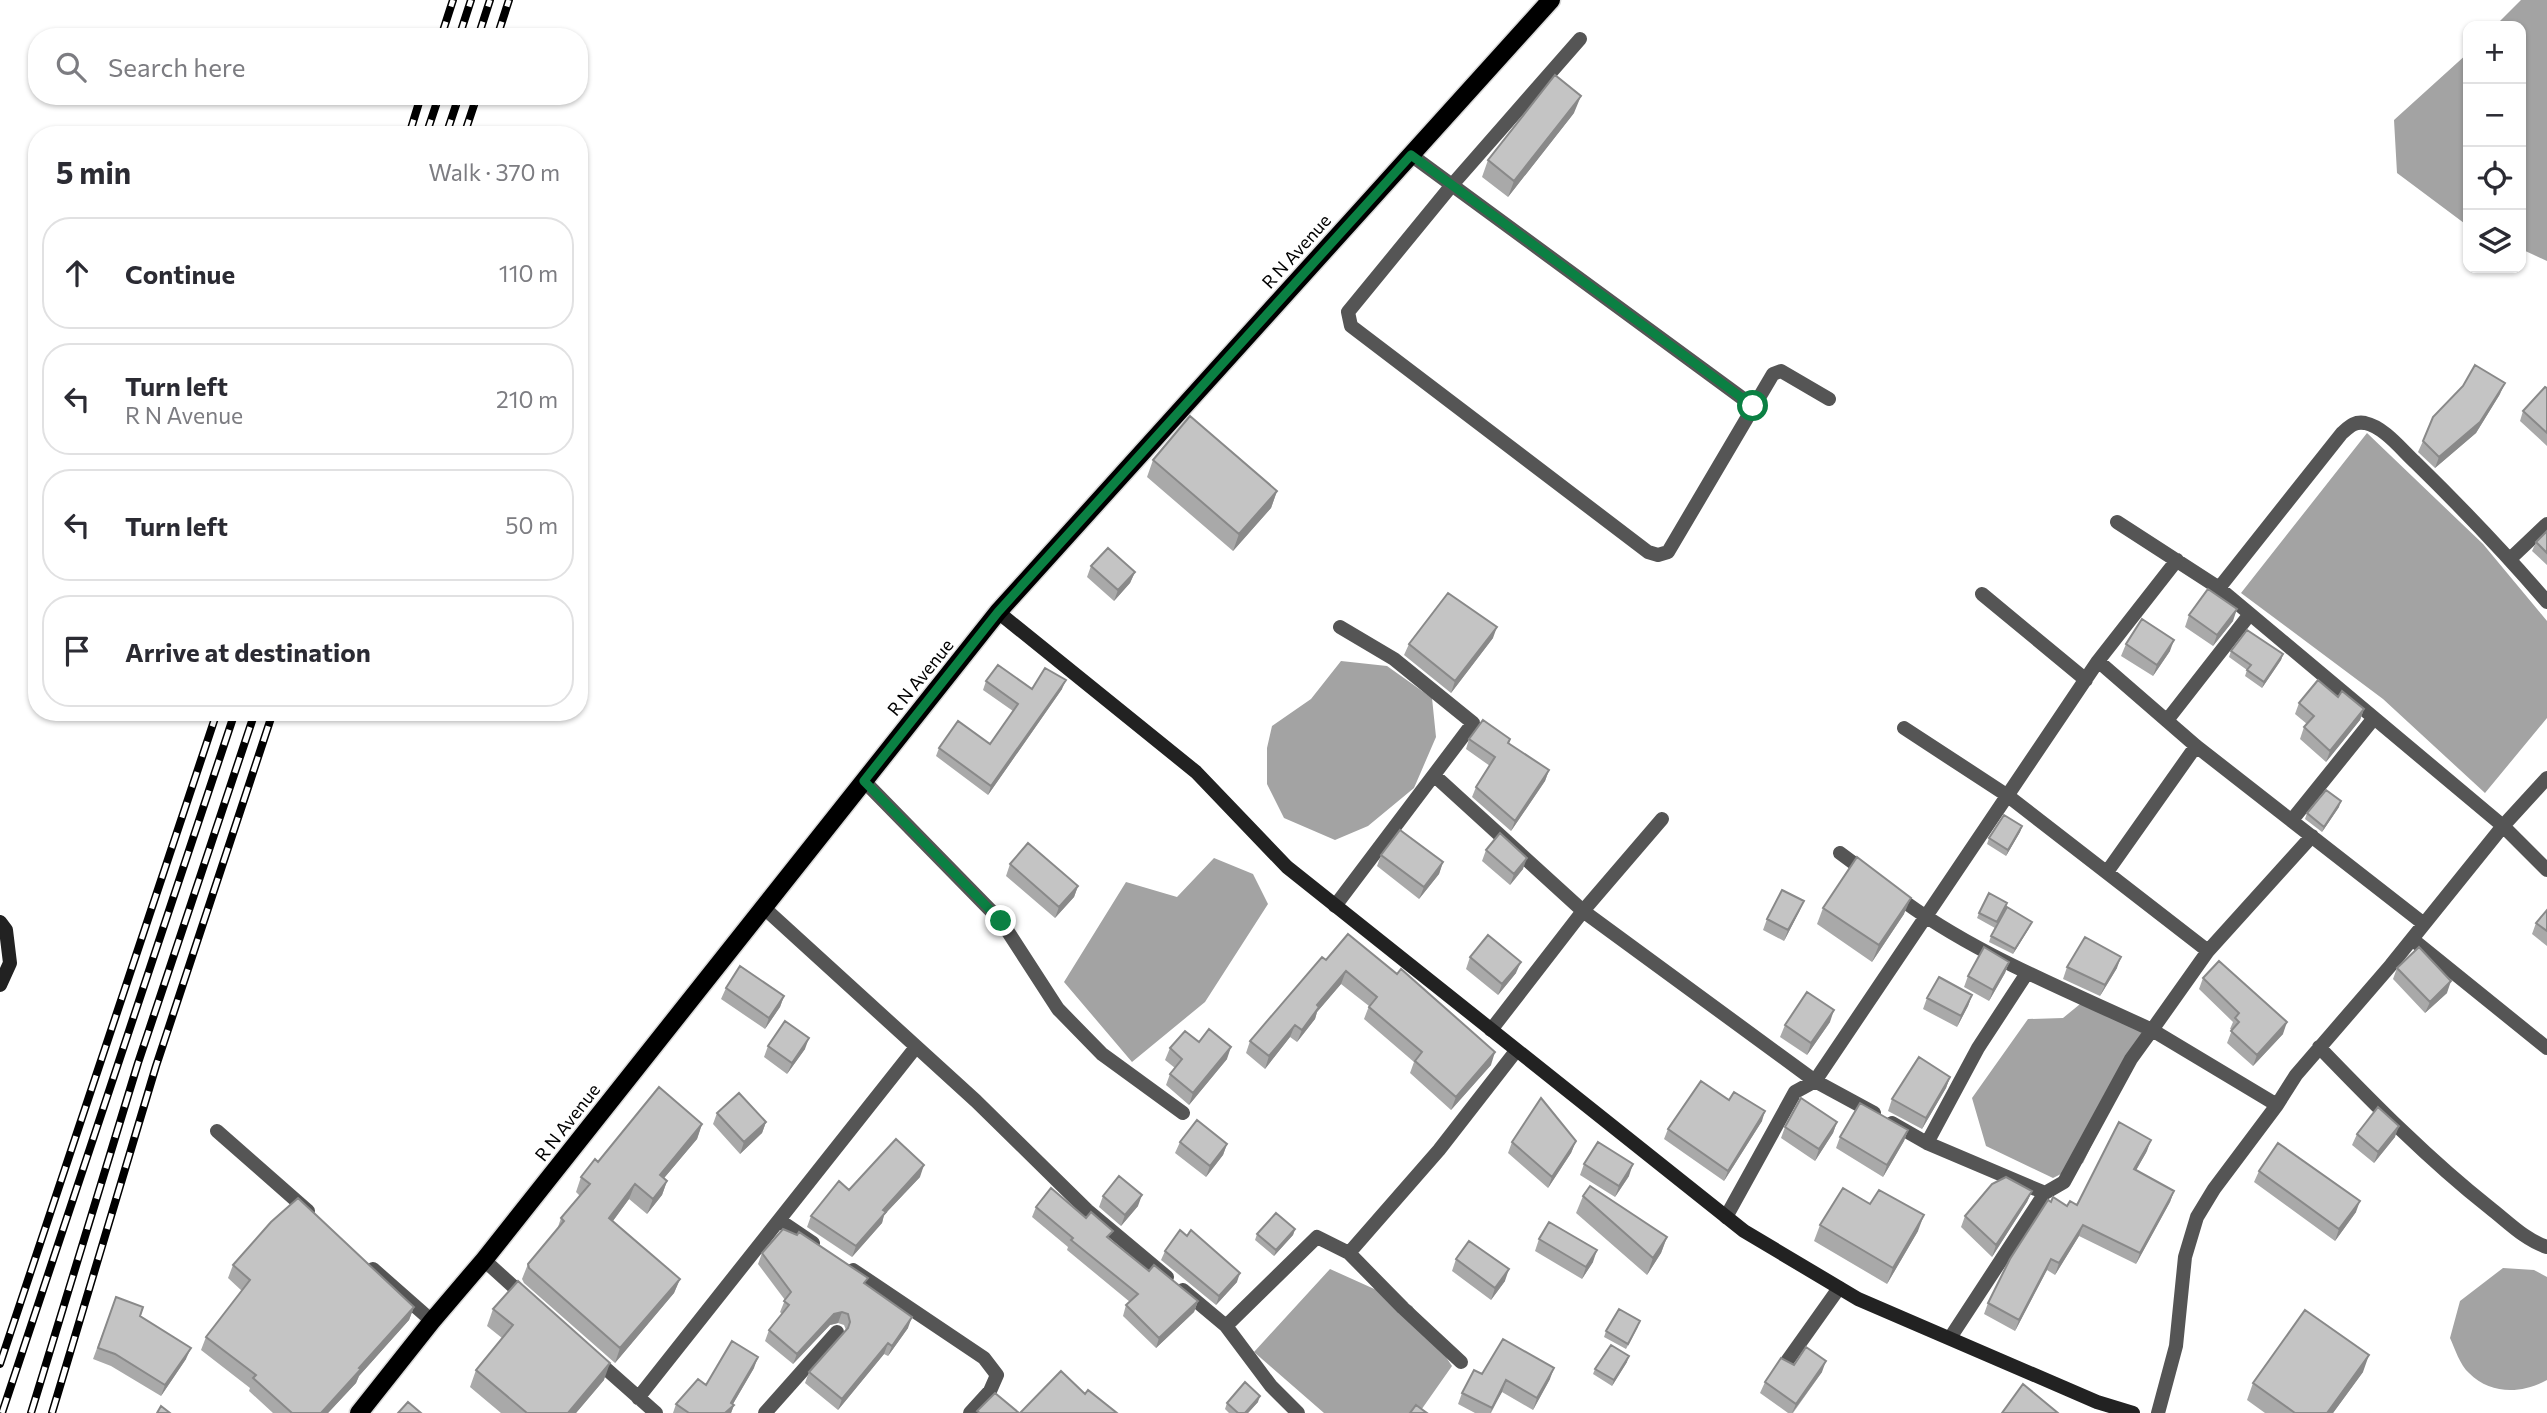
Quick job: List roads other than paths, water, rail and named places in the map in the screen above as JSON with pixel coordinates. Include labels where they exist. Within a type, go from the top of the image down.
[{"type":"main road","name":"R N Avenue","points":[[359,1413],[484,1260],[998,612],[1551,0]]},
{"type":"street","points":[[1580,39],[1452,185],[1348,312],[1351,326],[1648,552],[1658,555],[1668,552],[1773,374],[1781,372],[1829,399]]},
{"type":"street","points":[[1411,155],[1753,406]]},
{"type":"street","points":[[2219,588],[2342,433],[2353,423],[2364,423],[2377,428],[2393,441],[2468,513],[2547,602]]},
{"type":"street","points":[[2117,522],[2219,588],[2502,827],[2547,870]]},
{"type":"street","points":[[2510,559],[2547,524]]},
{"type":"street","points":[[1726,1217],[1795,1092],[1815,1081],[2098,661],[2177,560]]},
{"type":"street","points":[[1982,594],[2086,680]]},
{"type":"street","points":[[998,612],[1196,772],[1287,867],[1744,1231],[1858,1299],[1950,1338],[2093,1407],[2133,1413]]},
{"type":"street","points":[[2168,719],[2250,614]]},
{"type":"street","points":[[1335,906],[1473,723],[1394,659],[1339,627]]},
{"type":"street","points":[[2098,661],[2196,746],[2424,924]]},
{"type":"street","points":[[2292,820],[2374,718]]},
{"type":"street","points":[[1904,728],[2008,796],[2208,951]]},
{"type":"street","points":[[2106,872],[2196,746]]},
{"type":"street","points":[[1435,776],[1583,911],[1815,1081],[1927,1143],[2045,1193]]},
{"type":"street","points":[[2158,1413],[2176,1346],[2185,1257],[2197,1217],[2214,1189],[2277,1105],[2296,1074],[2412,939],[2502,827],[2547,778]]},
{"type":"street","points":[[864,781],[1001,921],[1058,1009],[1102,1054],[1183,1113]]},
{"type":"street","points":[[1491,1030],[1583,911],[1662,819]]},
{"type":"street","points":[[1950,1338],[2045,1193],[2064,1182],[2131,1059],[2208,951],[2312,836]]},
{"type":"street","points":[[1840,853],[1925,918],[2026,972],[2152,1030],[2277,1105]]},
{"type":"street","points":[[763,907],[976,1101],[1087,1210],[1226,1326],[1271,1386],[1298,1413]]},
{"type":"street","points":[[0,922],[6,929],[10,963],[0,985]]},
{"type":"street","points":[[2412,939],[2547,1048]]},
{"type":"street","points":[[1927,1143],[1978,1048],[2026,972]]},
{"type":"street","points":[[638,1398],[916,1047]]},
{"type":"street","points":[[2319,1047],[2387,1118],[2467,1190],[2533,1243],[2547,1247]]},
{"type":"street","points":[[1349,1253],[1439,1150],[1516,1051]]},
{"type":"street","points":[[217,1131],[320,1222]]},
{"type":"street","points":[[779,1220],[984,1358],[997,1375],[990,1391],[971,1413]]},
{"type":"street","points":[[1226,1326],[1317,1237],[1349,1253],[1461,1362]]},
{"type":"street","points":[[360,1258],[432,1321]]},
{"type":"street","points":[[484,1260],[536,1306]]},
{"type":"street","points":[[1785,1364],[1839,1288]]},
{"type":"street","points":[[765,1413],[837,1332]]},
{"type":"street","points":[[587,1352],[656,1413]]},
{"type":"railway","points":[[444,28],[453,0]]},
{"type":"railway","points":[[462,28],[471,0]]},
{"type":"railway","points":[[481,28],[490,0]]},
{"type":"railway","points":[[500,28],[509,0]]},
{"type":"railway","points":[[412,126],[418,105]]},
{"type":"railway","points":[[429,126],[436,105]]},
{"type":"railway","points":[[449,126],[456,105]]},
{"type":"railway","points":[[467,126],[474,105]]},
{"type":"railway","points":[[0,1364],[214,721]]},
{"type":"railway","points":[[2,1413],[232,721]]},
{"type":"railway","points":[[31,1413],[138,1063],[252,721]]},
{"type":"railway","points":[[52,1413],[156,1066],[270,721]]}]
